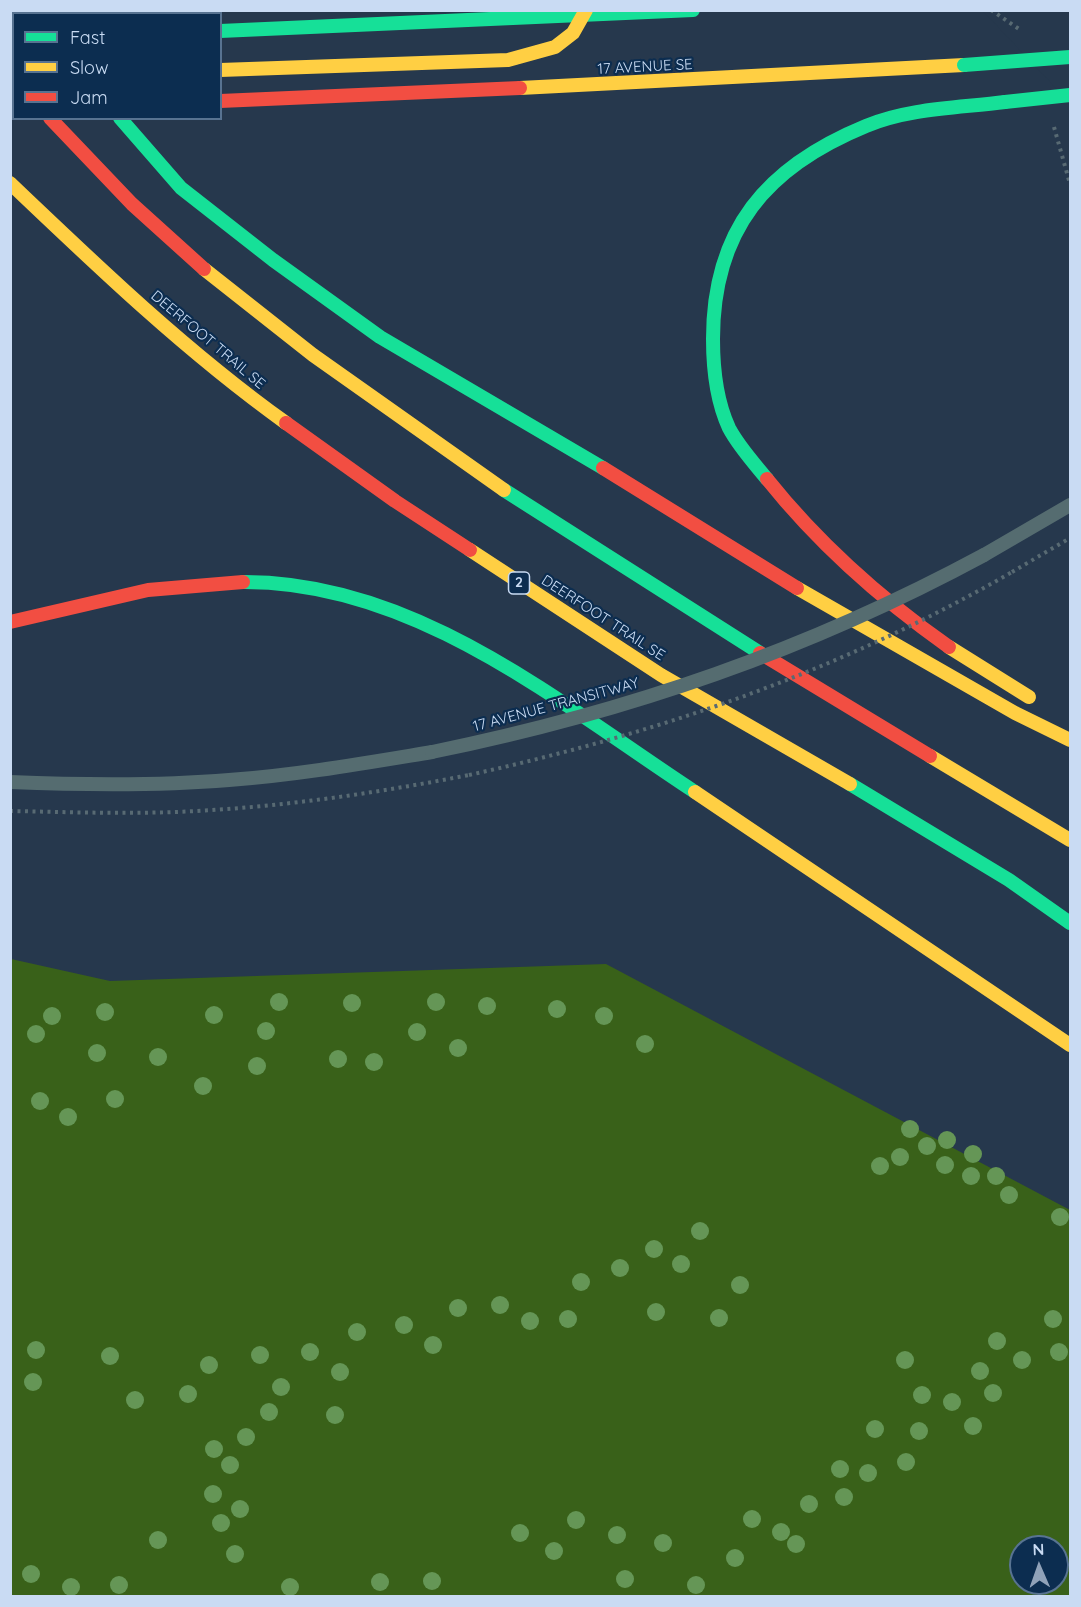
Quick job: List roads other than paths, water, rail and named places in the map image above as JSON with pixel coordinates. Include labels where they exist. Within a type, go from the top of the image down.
[{"type":"main road","points":[[222,31],[693,10]]},
{"type":"main road","points":[[222,70],[508,60],[534,56],[561,46],[584,14]]},
{"type":"main road","name":"17 AVENUE SE","points":[[222,101],[625,84],[1071,57]]},
{"type":"main road","points":[[1045,708],[940,641],[868,584],[817,539],[774,489],[729,427],[714,383],[711,318],[714,292],[724,255],[746,211],[791,168],[871,123],[912,114],[1071,95]]},
{"type":"main road","points":[[52,120],[173,243],[325,365],[581,541],[793,673],[1071,840]]},
{"type":"main road","points":[[122,120],[181,188],[273,260],[380,337],[645,492],[765,570],[1015,713],[1071,740]]},
{"type":"main road","name":"DEERFOOT TRAIL SE","points":[[10,183],[114,283],[254,400],[396,501],[661,675],[881,802],[1009,880],[1071,923]]},
{"type":"main road","points":[[10,622],[147,588],[223,581],[289,585],[344,596],[412,618],[510,670],[894,922],[1071,1045]]},
{"type":"lane","name":"17 AVENUE TRANSITWAY","points":[[10,782],[146,784],[229,780],[314,771],[432,752],[559,724],[732,669],[833,629],[928,585],[1071,505]]}]
